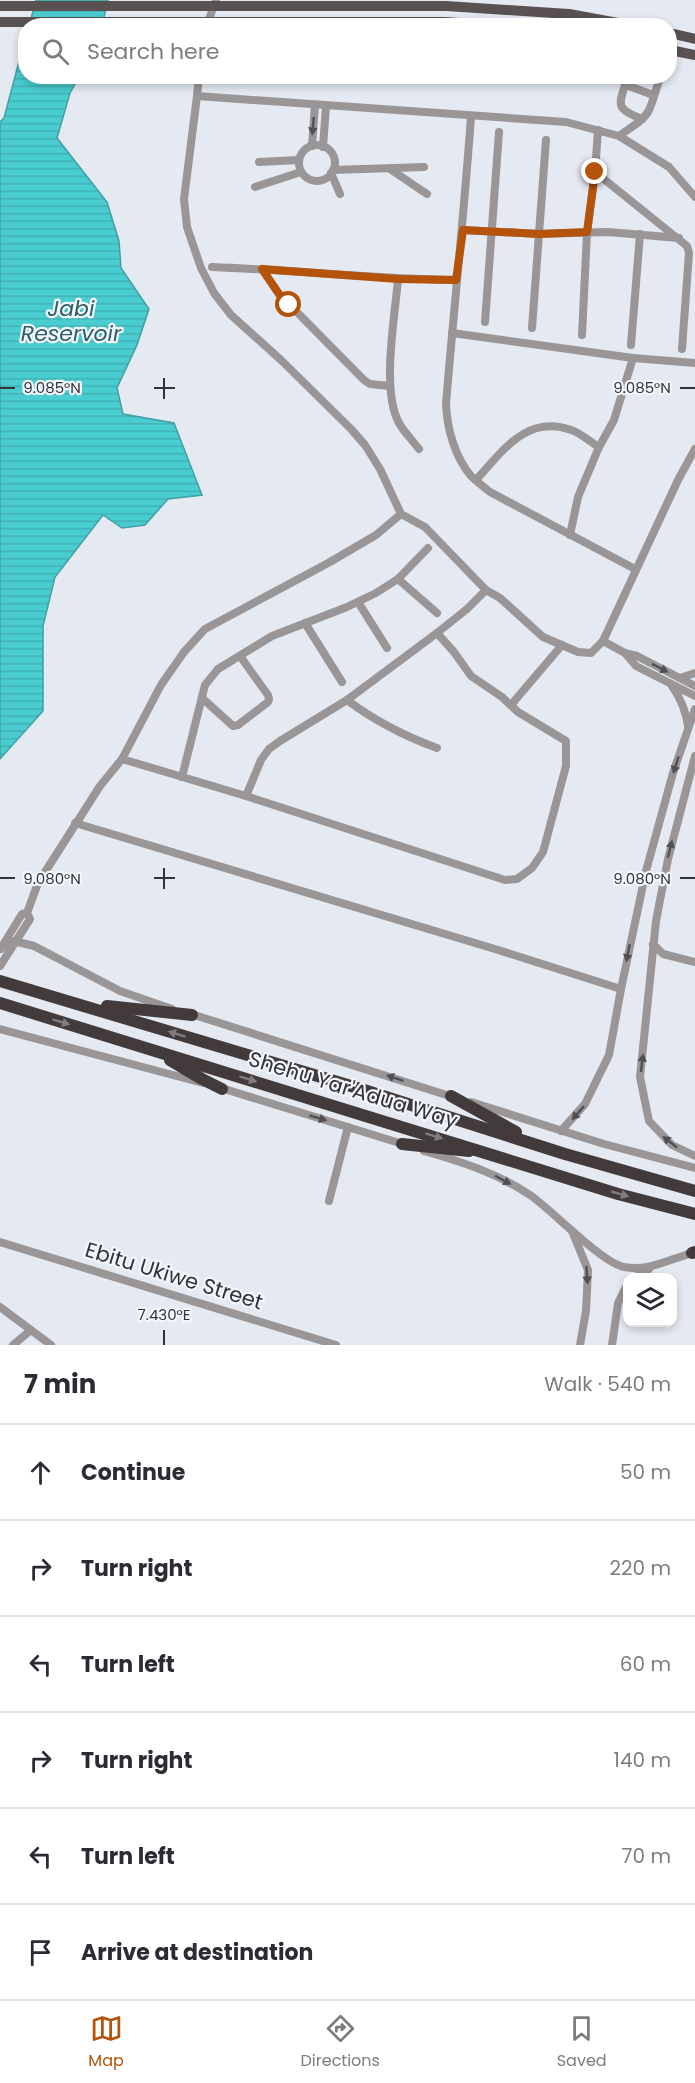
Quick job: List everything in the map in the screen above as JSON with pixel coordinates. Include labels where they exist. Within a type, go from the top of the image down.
[{"type":"highway","name":"Shehu Yar'Adua Way","points":[[0,981],[695,1191]]},
{"type":"highway","points":[[51,995],[96,1005],[192,1015]]},
{"type":"highway","name":"Shehu Yar'Adua Way","points":[[3,1004],[518,1161],[618,1194],[695,1214]]},
{"type":"highway","points":[[111,1037],[167,1059],[222,1089]]},
{"type":"highway","points":[[451,1096],[541,1145]]},
{"type":"highway","points":[[402,1144],[474,1152],[518,1161]]},
{"type":"main road","points":[[5,7],[118,8],[215,3],[470,8],[569,14],[591,18]]},
{"type":"main road","points":[[677,35],[695,39]]},
{"type":"main road","points":[[677,52],[695,55]]},
{"type":"street","points":[[209,18],[215,3]]},
{"type":"street","points":[[198,84],[184,199],[188,227],[201,268],[214,293],[231,315],[281,360],[365,445],[380,469],[401,514],[426,527],[486,590],[500,598],[543,637],[578,652],[591,653],[603,640],[635,569],[695,449]]},
{"type":"street","points":[[626,84],[620,102],[621,108],[625,113],[642,119]]},
{"type":"street","points":[[633,84],[653,94]]},
{"type":"street","points":[[619,136],[649,111],[657,84]]},
{"type":"street","points":[[197,96],[566,122],[619,136],[669,167],[695,197]]},
{"type":"street","points":[[312,146],[315,105]]},
{"type":"street","points":[[323,147],[326,106]]},
{"type":"street","points":[[471,117],[463,230],[456,280],[446,404],[447,423],[460,456],[471,475],[490,492],[635,569]]},
{"type":"street","points":[[582,335],[587,232],[598,130]]},
{"type":"street","points":[[485,322],[499,132]]},
{"type":"street","points":[[532,328],[546,140]]},
{"type":"street","points":[[340,194],[332,172],[334,158],[330,151],[323,147],[312,146],[305,150],[299,160],[301,172],[306,178],[314,181],[325,179],[332,172],[424,167]]},
{"type":"street","points":[[259,162],[299,160]]},
{"type":"street","points":[[390,168],[427,194]]},
{"type":"street","points":[[255,187],[301,172]]},
{"type":"street","points":[[595,172],[680,238],[687,246],[689,254],[682,349]]},
{"type":"street","points":[[463,230],[539,234],[587,232],[680,238]]},
{"type":"street","points":[[631,345],[640,234]]},
{"type":"street","points":[[212,267],[398,279],[456,280]]},
{"type":"street","points":[[262,269],[284,300],[364,380],[370,384],[390,386]]},
{"type":"street","points":[[398,279],[390,386],[394,413],[400,425],[419,449]]},
{"type":"street","points":[[452,333],[633,358],[695,363]]},
{"type":"street","points":[[570,535],[578,497],[599,447],[614,420],[633,358]]},
{"type":"street","points":[[476,480],[523,432],[551,427],[572,430],[599,447]]},
{"type":"street","points":[[0,966],[26,927],[30,918],[27,913],[38,883],[100,786],[122,759],[161,685],[184,652],[205,629],[322,568],[375,535],[401,514]]},
{"type":"street","points":[[182,777],[205,685],[218,669],[272,636],[358,602],[398,579],[428,548]]},
{"type":"street","points":[[398,579],[437,613]]},
{"type":"street","points":[[246,796],[261,760],[269,749],[347,700],[438,633],[468,609],[486,590]]},
{"type":"street","points":[[358,602],[387,648]]},
{"type":"street","points":[[305,623],[342,682]]},
{"type":"street","points":[[122,759],[246,796],[505,880],[518,879],[537,863],[546,844],[566,766],[566,741],[518,712],[471,676],[438,633]]},
{"type":"street","points":[[603,640],[695,686]]},
{"type":"street","points":[[511,705],[562,645]]},
{"type":"street","points":[[625,653],[636,666],[695,696]]},
{"type":"street","points":[[202,698],[233,726],[238,725],[268,702],[268,695],[240,656]]},
{"type":"street","points":[[680,678],[695,674]]},
{"type":"street","points":[[672,685],[681,698],[688,726]]},
{"type":"street","points":[[347,700],[372,719],[412,739],[437,748]]},
{"type":"street","points":[[561,1131],[585,1104],[609,1054],[646,872],[688,726],[695,709]]},
{"type":"street","points":[[1,949],[6,944],[16,941],[34,946],[120,991],[561,1131],[691,1167],[693,1156],[672,1145],[649,1121],[640,1077],[650,998],[653,944],[668,859],[695,756]]},
{"type":"street","points":[[75,823],[621,990]]},
{"type":"street","points":[[1,949],[22,914],[27,913]]},
{"type":"street","points":[[26,927],[28,940],[34,946]]},
{"type":"street","points":[[653,944],[663,954],[695,962]]},
{"type":"street","points":[[652,960],[663,954]]},
{"type":"street","points":[[0,1029],[222,1089],[460,1161],[502,1179],[531,1196],[604,1257],[620,1266],[636,1269],[660,1264],[694,1252]]},
{"type":"street","points":[[329,1201],[348,1127]]},
{"type":"street","points":[[570,1228],[588,1270],[584,1325],[580,1345]]},
{"type":"street","name":"Ebitu Ukiwe Street","points":[[0,1242],[336,1345]]},
{"type":"street","points":[[643,1273],[660,1264]]},
{"type":"street","points":[[612,1342],[618,1303],[623,1292]]},
{"type":"street","points":[[0,1307],[51,1345]]},
{"type":"street","points":[[13,1345],[31,1330]]},
{"type":"water","points":[[36,0],[108,0],[104,18],[31,18]]},
{"type":"water","name":"Jabi Reservoir","points":[[18,65],[18,84],[75,84],[70,93],[57,138],[107,202],[119,241],[121,268],[149,309],[137,345],[117,388],[123,414],[174,423],[202,495],[168,499],[145,525],[122,528],[103,515],[55,577],[43,626],[43,711],[0,759],[0,122],[4,118]]},
{"type":"route","points":[[289,305],[262,269],[398,279],[456,280],[463,230],[539,234],[587,232],[595,172]]}]
